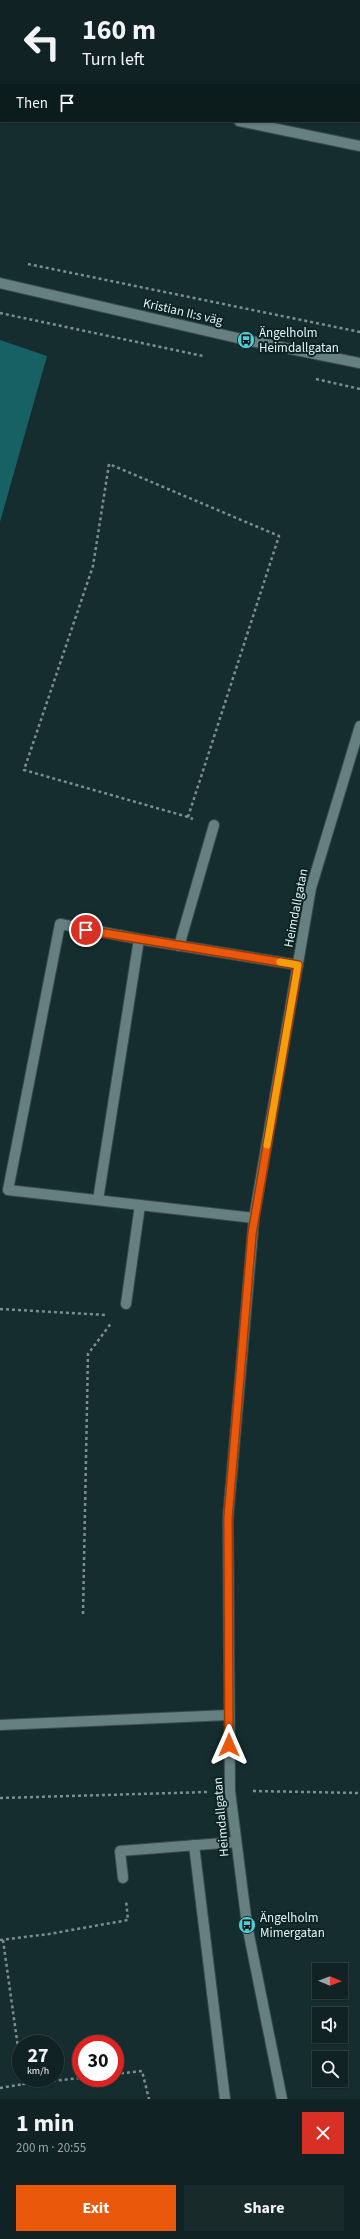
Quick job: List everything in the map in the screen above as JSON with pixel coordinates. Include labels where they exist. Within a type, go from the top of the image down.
[{"type":"street","points":[[244,122],[360,146]]},
{"type":"street","name":"Kristian II:s väg","points":[[0,283],[246,340],[360,363]]},
{"type":"street","name":"Heimdallgatan","points":[[282,2099],[247,1925],[230,1791],[228,1518],[254,1218],[311,888],[360,726]]},
{"type":"street","points":[[179,946],[214,825]]},
{"type":"street","points":[[254,1218],[8,1190],[60,924],[139,940],[298,965]]},
{"type":"street","points":[[98,1200],[139,940]]},
{"type":"street","points":[[126,1304],[140,1205]]},
{"type":"street","points":[[0,1725],[229,1715]]},
{"type":"street","points":[[123,1878],[120,1851],[236,1842]]},
{"type":"street","points":[[194,1845],[225,2099]]},
{"type":"path","points":[[24,263],[360,332]]},
{"type":"path","points":[[0,313],[209,357]]},
{"type":"path","points":[[315,379],[360,389]]},
{"type":"path","points":[[188,817],[279,536],[109,464],[92,566],[24,770],[214,825]]},
{"type":"path","points":[[83,1614],[88,1354],[126,1304]]},
{"type":"path","points":[[0,1309],[117,1316]]},
{"type":"path","points":[[0,1798],[230,1791],[360,1793]]},
{"type":"path","points":[[16,2035],[1,1940],[49,1934],[128,1920],[123,1878]]},
{"type":"path","points":[[124,2073],[142,2071],[149,2099]]},
{"type":"path","points":[[0,2088],[12,2086]]},
{"type":"shaded area","points":[[0,340],[47,356],[0,522]]},
{"type":"slow traffic","points":[[267,1145],[298,965],[280,962]]},
{"type":"place","name":"Ängelholm Heimdallgatan","points":[[246,340]]},
{"type":"place","name":"Ängelholm Mimergatan","points":[[247,1925]]},
{"type":"route","points":[[86,930],[139,940],[298,965],[252,1234],[228,1518],[229,1745]]}]
